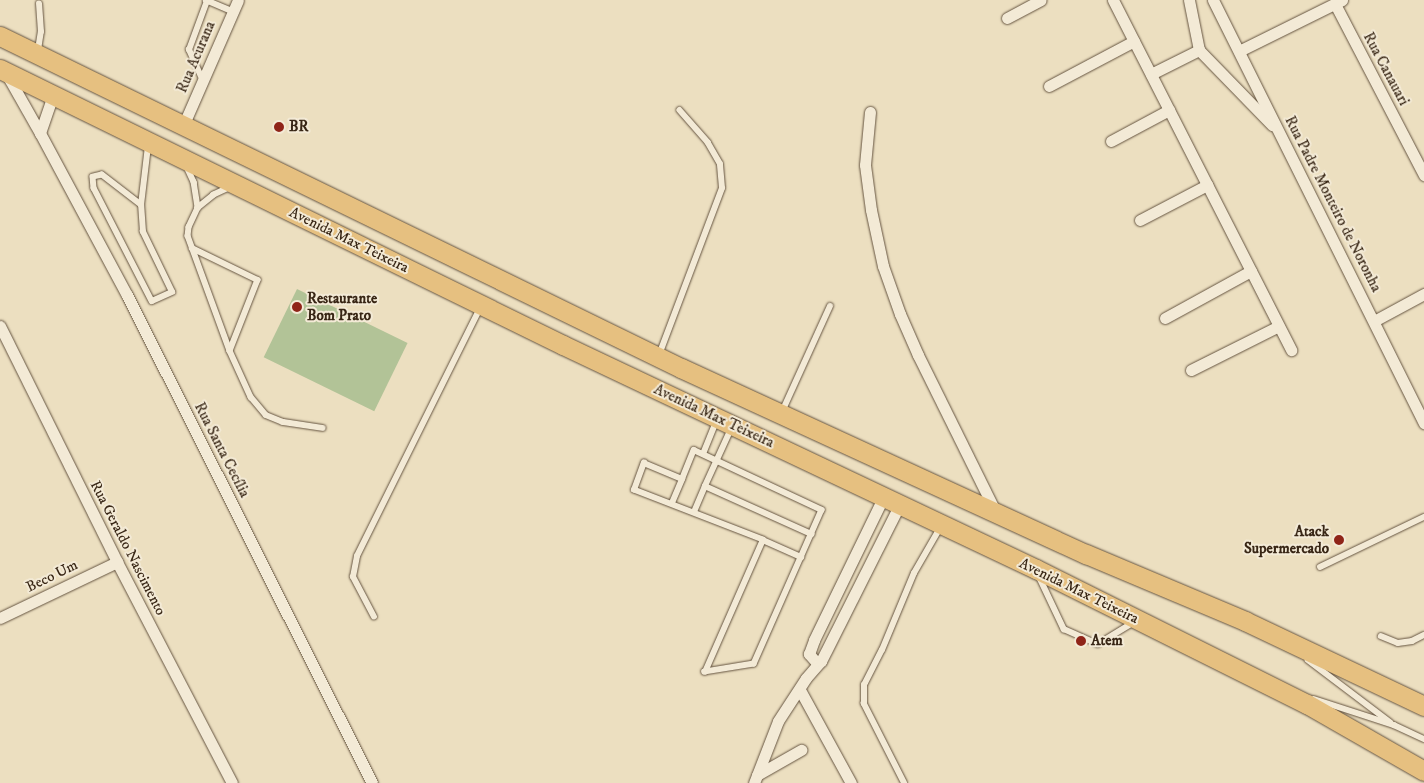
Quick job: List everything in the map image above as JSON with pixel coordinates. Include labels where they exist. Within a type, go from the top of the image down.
[{"type":"main road","name":"Avenida Max Teixeira","points":[[0,36],[658,358],[1086,554],[1276,636],[1424,706]]},
{"type":"main road","name":"Avenida Max Teixeira","points":[[3,71],[236,186],[1036,569],[1265,683],[1423,770]]},
{"type":"street","points":[[1007,18],[1041,0]]},
{"type":"street","points":[[1113,0],[1291,350]]},
{"type":"street","points":[[1189,0],[1199,50],[1281,134]]},
{"type":"street","name":"Rua Padre Monteiro de Noronha","points":[[1213,0],[1424,423]]},
{"type":"street","points":[[1239,52],[1339,2]]},
{"type":"street","name":"Rua Canauari","points":[[1339,2],[1424,175]]},
{"type":"street","name":"Rua Acurana","points":[[183,126],[235,5]]},
{"type":"street","points":[[1049,86],[1134,41]]},
{"type":"street","points":[[1151,74],[1199,50]]},
{"type":"street","name":"Rua Santa Cecília","points":[[3,71],[40,132],[127,296],[372,783]]},
{"type":"street","points":[[40,132],[53,95]]},
{"type":"street","points":[[1112,141],[1169,110]]},
{"type":"street","points":[[870,112],[865,165],[870,210],[883,266],[914,346],[961,439],[982,488],[996,512]]},
{"type":"street","points":[[1140,220],[1207,185]]},
{"type":"street","points":[[1165,318],[1251,271]]},
{"type":"street","points":[[1374,321],[1424,294]]},
{"type":"street","name":"Rua Geraldo Nascimento","points":[[0,326],[117,562],[232,783]]},
{"type":"street","points":[[1191,370],[1279,326]]},
{"type":"street","points":[[806,678],[809,654],[892,500]]},
{"type":"street","points":[[756,779],[778,721],[800,690],[806,678],[821,661],[892,500]]},
{"type":"street","name":"Beco Um","points":[[0,618],[117,562]]},
{"type":"street","points":[[809,654],[816,662],[821,661]]},
{"type":"street","points":[[800,690],[851,783]]},
{"type":"street","points":[[756,779],[801,750]]},
{"type":"lane","points":[[202,79],[189,50],[207,0],[235,5]]},
{"type":"lane","points":[[37,55],[41,32],[39,4]]},
{"type":"lane","points":[[658,358],[673,313],[722,188],[720,164],[708,143],[680,111]]},
{"type":"lane","points":[[141,205],[102,176],[93,177],[94,188],[152,301],[172,292],[143,232],[141,205],[149,142]]},
{"type":"lane","points":[[182,158],[194,182],[198,208]]},
{"type":"lane","points":[[236,186],[214,195],[198,208],[189,227],[188,236],[192,248],[230,351],[251,397],[266,415],[282,422],[323,428]]},
{"type":"lane","points":[[192,248],[258,280],[230,351]]},
{"type":"lane","points":[[374,617],[353,577],[357,556],[482,304]]},
{"type":"lane","points":[[781,414],[830,306]]},
{"type":"lane","points":[[703,454],[726,422]]},
{"type":"lane","points":[[694,512],[717,460],[726,422]]},
{"type":"lane","points":[[672,503],[694,450],[822,510],[754,664],[705,672],[762,540]]},
{"type":"lane","points":[[682,479],[644,463],[634,490],[672,503],[801,557]]},
{"type":"lane","points":[[705,486],[812,534]]},
{"type":"lane","points":[[1320,567],[1424,517]]},
{"type":"lane","points":[[904,783],[864,704],[864,685],[882,650],[914,573],[942,524]]},
{"type":"lane","points":[[1036,569],[1064,629],[1098,644],[1138,620]]},
{"type":"lane","points":[[1381,636],[1398,643],[1412,641],[1424,635]]},
{"type":"lane","points":[[1276,636],[1394,725]]},
{"type":"lane","points":[[1265,683],[1394,725],[1424,740]]},
{"type":"green space","points":[[297,289],[408,343],[374,411],[264,357]]},
{"type":"place","name":"BR","points":[[279,127]]},
{"type":"place","name":"Restaurante Bom Prato","points":[[297,307]]},
{"type":"place","name":"Atack Supermercado","points":[[1339,540]]},
{"type":"place","name":"Atem","points":[[1081,641]]}]
